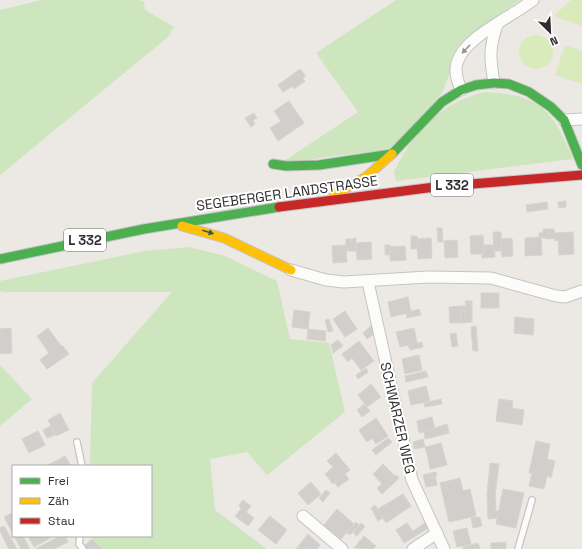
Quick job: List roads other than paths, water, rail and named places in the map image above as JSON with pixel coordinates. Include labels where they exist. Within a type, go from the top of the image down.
[{"type":"main road","points":[[322,200],[366,177],[392,154],[423,120],[442,102],[460,90],[476,85],[494,83],[509,84],[529,92],[551,107],[564,120],[576,145],[582,165]]},
{"type":"main road","points":[[273,164],[286,166],[319,165],[392,154]]},
{"type":"main road","name":"SEGEBERGER LANDSTRASSE","points":[[0,259],[100,237],[170,224],[322,200],[473,182],[582,175]]},
{"type":"main road","points":[[170,224],[197,229],[236,242],[291,270]]},
{"type":"street","points":[[460,90],[456,76],[457,64],[462,52],[476,38],[533,0]]},
{"type":"street","points":[[494,83],[490,61],[490,43],[496,25]]},
{"type":"street","points":[[564,120],[582,119]]},
{"type":"street","points":[[291,270],[326,280],[368,282],[428,277],[491,278],[556,296],[565,297],[582,291]]},
{"type":"street","name":"SCHWARZER WEG","points":[[368,282],[412,480],[444,549]]},
{"type":"street","points":[[303,516],[342,549]]},
{"type":"street","points":[[413,549],[437,533]]},
{"type":"lane","points":[[77,442],[82,465]]},
{"type":"lane","points":[[518,549],[532,500]]},
{"type":"lane","points":[[80,537],[79,544],[83,549]]}]
